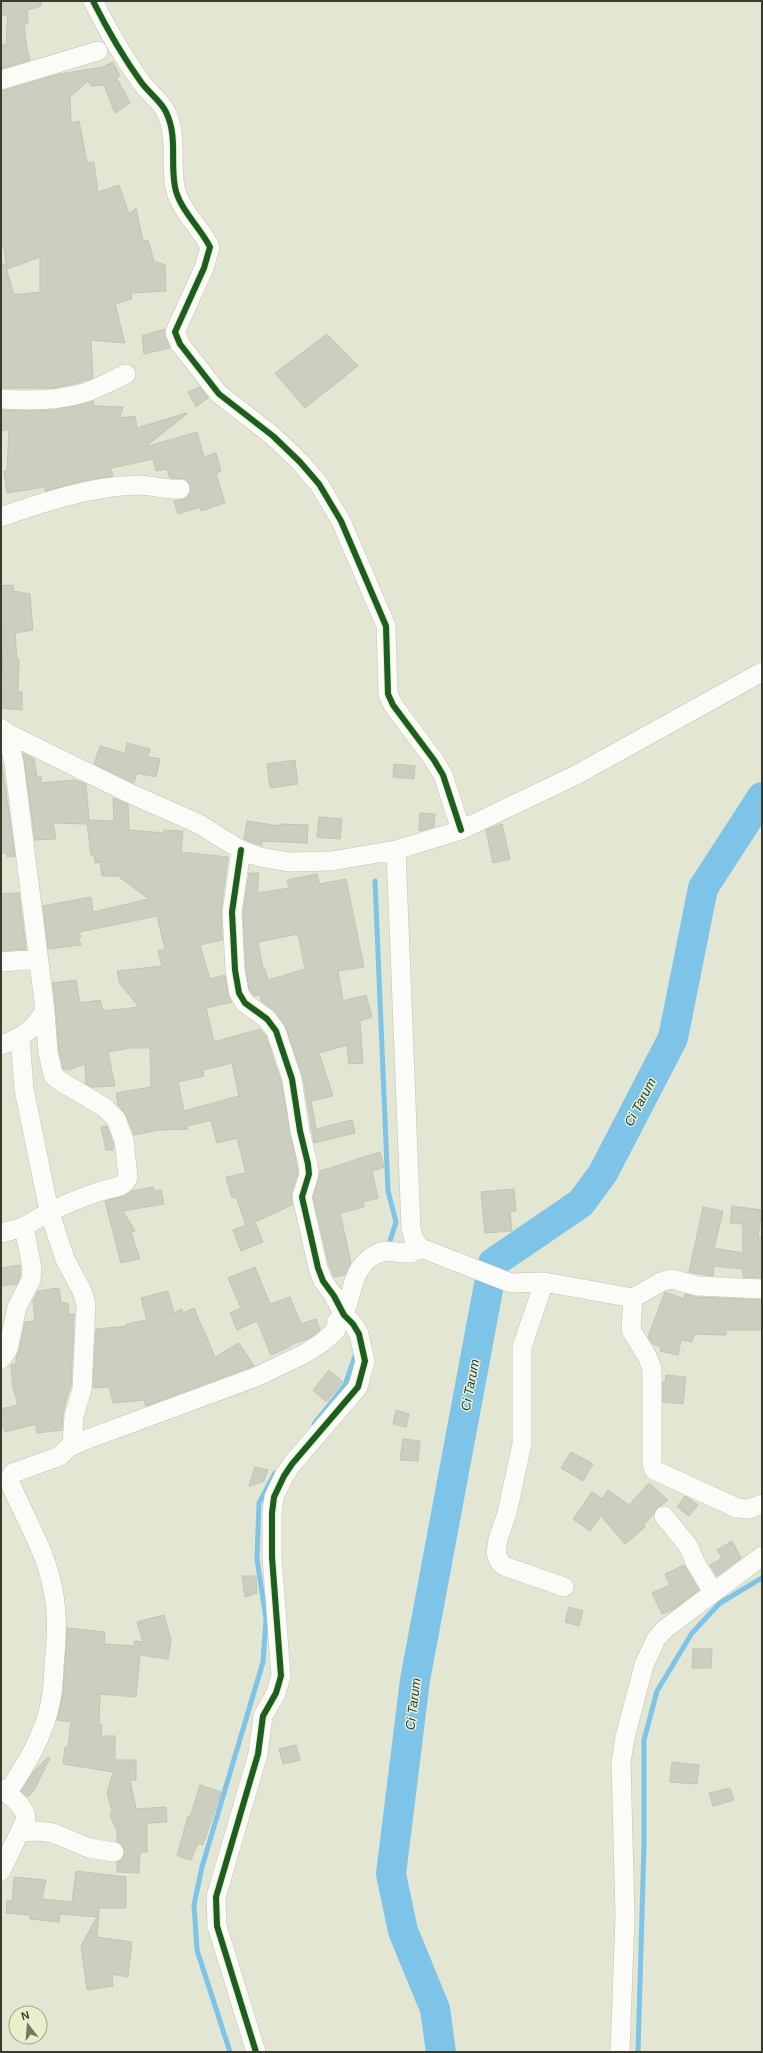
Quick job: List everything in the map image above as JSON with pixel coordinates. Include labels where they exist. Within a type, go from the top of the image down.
[{"type":"street","points":[[93,1],[122,53],[142,83],[166,111],[173,131],[175,188],[180,201],[210,247],[204,268],[175,332],[180,344],[219,394],[273,436],[300,462],[319,484],[341,521],[386,626],[388,694],[390,700],[434,760],[443,775],[461,830]]},
{"type":"street","points":[[1,80],[98,51]]},
{"type":"street","points":[[1,399],[44,400],[65,397],[87,392],[126,374]]},
{"type":"street","points":[[1,517],[52,500],[120,486],[140,485],[168,490],[180,489]]},
{"type":"street","points":[[4,731],[199,824],[241,850],[260,857],[289,862],[331,861],[396,850],[461,830],[576,775],[762,672]]},
{"type":"street","points":[[1,1233],[24,1227],[49,1211],[83,1196],[121,1186],[127,1179],[128,1169],[124,1140],[116,1119],[104,1106],[60,1082],[53,1074],[48,1052],[14,763],[4,731]]},
{"type":"street","points":[[241,850],[232,912],[235,970],[239,993],[245,1003],[267,1019],[273,1026],[292,1079],[300,1131],[309,1174],[302,1194],[303,1204],[320,1275],[358,1334],[364,1352],[363,1373],[358,1387],[292,1464],[284,1476],[274,1497],[272,1513],[272,1557],[281,1676],[276,1693],[263,1716],[258,1754],[216,1897],[216,1926],[256,2052]]},
{"type":"street","points":[[396,850],[411,1228],[414,1240],[428,1252],[511,1283],[544,1282],[633,1298],[661,1282],[671,1279],[698,1286],[762,1288]]},
{"type":"street","points":[[1,962],[38,959]]},
{"type":"street","points":[[1,1045],[20,1038],[34,1025],[44,1010]]},
{"type":"street","points":[[20,1038],[24,1089],[49,1211],[65,1259],[81,1289],[86,1303],[82,1389],[76,1404],[72,1445]]},
{"type":"street","points":[[1,1359],[8,1349],[17,1308],[28,1289],[31,1280],[32,1268],[24,1227]]},
{"type":"street","points":[[347,1318],[351,1287],[360,1268],[386,1252],[428,1252]]},
{"type":"street","points":[[544,1282],[522,1347],[522,1444],[507,1513],[498,1539],[496,1553],[499,1561],[504,1566],[564,1587]]},
{"type":"street","points":[[633,1298],[630,1330],[647,1356],[652,1369],[652,1464],[654,1470],[737,1508],[749,1509],[762,1504]]},
{"type":"street","points":[[1,1871],[26,1819],[24,1811],[4,1791],[29,1758],[45,1723],[53,1688],[57,1631],[57,1612],[54,1593],[45,1562],[11,1486],[10,1478],[16,1470],[60,1456],[72,1445],[256,1377],[304,1354],[323,1342],[336,1330],[338,1321],[347,1318]]},
{"type":"street","points":[[664,1516],[689,1547],[695,1562],[713,1592]]},
{"type":"street","points":[[620,2052],[625,1910],[620,1776],[625,1736],[644,1665],[656,1639],[665,1629],[762,1556]]},
{"type":"street","points":[[20,1832],[39,1831],[53,1833],[89,1848],[114,1852]]},
{"type":"building","points":[[1,1],[41,1],[41,6],[27,10],[28,23],[24,25],[30,60],[1,69],[1,45],[6,44],[8,14],[1,16]]},
{"type":"building","points":[[113,62],[120,76],[116,77],[130,103],[115,113],[104,85],[91,86],[88,81],[70,97],[71,123],[79,121],[87,163],[94,162],[98,192],[119,185],[129,214],[136,208],[143,241],[148,240],[154,261],[165,265],[166,291],[131,293],[132,299],[115,304],[125,343],[91,340],[93,378],[54,388],[1,388],[1,264],[5,264],[14,295],[40,292],[40,257],[7,269],[3,244],[1,245],[1,91],[60,74],[103,67]]},
{"type":"building","points":[[165,329],[165,336],[170,348],[144,354],[142,336]]},
{"type":"building","points":[[327,334],[358,366],[305,408],[275,373]]},
{"type":"building","points":[[200,387],[208,398],[196,407],[188,392]]},
{"type":"building","points":[[93,401],[94,406],[123,407],[120,418],[135,416],[137,428],[187,413],[145,447],[197,432],[204,457],[216,453],[221,471],[216,473],[225,503],[201,511],[200,507],[178,514],[174,501],[185,499],[189,495],[191,489],[190,484],[185,479],[170,478],[167,469],[156,471],[153,459],[111,468],[113,476],[83,481],[45,491],[45,487],[7,493],[4,471],[7,471],[9,429],[1,431],[1,410],[56,410]]},
{"type":"building","points":[[13,585],[13,591],[30,594],[33,630],[15,633],[17,659],[19,659],[18,692],[22,692],[22,710],[1,708],[3,687],[1,586]]},
{"type":"building","points":[[127,743],[150,749],[148,757],[160,759],[156,777],[137,773],[134,783],[94,764],[100,746],[125,753]]},
{"type":"building","points":[[23,753],[34,759],[37,777],[41,776],[41,783],[74,780],[86,784],[89,820],[114,821],[113,798],[128,804],[129,830],[164,833],[164,830],[183,831],[181,852],[228,857],[221,910],[222,940],[200,945],[210,979],[225,975],[228,995],[232,1002],[206,1008],[214,1042],[260,1029],[266,1036],[281,1082],[298,1173],[291,1194],[292,1205],[255,1222],[263,1242],[241,1251],[233,1230],[246,1225],[236,1197],[232,1198],[226,1177],[246,1173],[237,1138],[217,1143],[211,1120],[187,1126],[188,1129],[158,1130],[134,1135],[126,1115],[118,1105],[116,1093],[151,1087],[150,1048],[130,1048],[108,1052],[115,1086],[92,1087],[86,1084],[85,1064],[68,1070],[63,1069],[59,1050],[53,983],[76,980],[80,1003],[100,1000],[103,1011],[139,1007],[120,984],[117,971],[162,966],[158,951],[165,949],[157,916],[79,932],[81,937],[78,938],[81,945],[48,949],[43,906],[91,897],[93,912],[149,899],[118,876],[102,876],[100,862],[95,863],[94,855],[91,855],[87,824],[53,823],[56,839],[35,840]],"holes":[[[232,1063],[239,1096],[184,1111],[178,1082],[204,1076],[203,1070]]]},
{"type":"building","points":[[1,756],[15,856],[7,857],[7,853],[1,853]]},
{"type":"building","points":[[295,760],[298,784],[270,788],[267,764]]},
{"type":"building","points":[[394,764],[415,766],[414,779],[393,777]]},
{"type":"building","points":[[420,813],[435,814],[434,827],[419,831]]},
{"type":"building","points":[[319,817],[342,819],[340,839],[317,837]]},
{"type":"building","points":[[247,821],[280,826],[280,824],[308,825],[307,843],[262,841],[262,845],[257,844],[244,839]]},
{"type":"building","points":[[502,824],[510,859],[493,863],[486,830]]},
{"type":"building","points":[[249,873],[259,873],[257,893],[289,888],[287,880],[317,874],[319,884],[346,879],[364,967],[338,971],[343,1001],[366,995],[372,1017],[360,1021],[363,1063],[349,1064],[347,1045],[319,1053],[333,1096],[311,1101],[316,1129],[352,1120],[355,1133],[314,1143],[303,1077],[286,1028],[276,1012],[261,1001],[260,996],[253,995],[249,989],[246,969],[243,913]],"holes":[[[298,934],[305,969],[268,980],[265,969],[263,969],[258,942]]]},
{"type":"building","points":[[19,893],[26,949],[1,951],[1,894]]},
{"type":"building","points":[[107,1126],[113,1143],[113,1150],[106,1150],[101,1127]]},
{"type":"building","points":[[380,1152],[384,1167],[372,1171],[378,1198],[363,1202],[364,1207],[340,1213],[351,1263],[345,1275],[334,1277],[329,1265],[313,1197],[320,1171]]},
{"type":"building","points":[[153,1187],[155,1191],[161,1190],[164,1204],[123,1211],[135,1231],[131,1232],[140,1259],[121,1263],[105,1201],[124,1196],[132,1191]]},
{"type":"building","points":[[514,1189],[516,1211],[510,1212],[512,1231],[485,1233],[481,1192]]},
{"type":"building","points":[[732,1206],[762,1210],[758,1237],[762,1237],[762,1278],[743,1277],[743,1269],[714,1266],[713,1276],[689,1272],[703,1207],[723,1211],[714,1248],[743,1253],[743,1224],[730,1223]]},
{"type":"building","points":[[20,1265],[20,1277],[17,1284],[1,1286],[1,1268]]},
{"type":"building","points":[[255,1267],[270,1304],[290,1297],[301,1324],[316,1319],[320,1330],[308,1339],[290,1345],[291,1346],[271,1355],[257,1321],[237,1330],[230,1313],[241,1308],[228,1278]]},
{"type":"building","points":[[59,1288],[61,1303],[68,1303],[69,1315],[74,1314],[71,1387],[63,1413],[62,1430],[37,1433],[36,1424],[5,1432],[1,1419],[1,1409],[18,1405],[13,1387],[11,1365],[16,1364],[16,1357],[19,1351],[25,1322],[35,1321],[33,1301],[38,1291]]},
{"type":"building","points":[[168,1291],[174,1313],[182,1309],[183,1313],[194,1308],[215,1357],[239,1343],[254,1366],[146,1406],[144,1400],[113,1403],[109,1387],[93,1388],[96,1329],[127,1326],[127,1324],[147,1320],[141,1298]]},
{"type":"building","points":[[665,1292],[684,1299],[685,1294],[697,1297],[762,1300],[762,1330],[726,1330],[726,1335],[694,1334],[692,1342],[681,1340],[678,1355],[660,1351],[661,1347],[653,1344],[648,1337]]},
{"type":"building","points":[[329,1370],[343,1382],[326,1402],[313,1390]]},
{"type":"building","points":[[666,1375],[686,1377],[683,1404],[663,1402],[663,1382],[665,1382]]},
{"type":"building","points":[[396,1410],[409,1414],[406,1427],[393,1424]]},
{"type":"building","points":[[403,1439],[420,1441],[418,1461],[400,1460]]},
{"type":"building","points":[[571,1452],[593,1464],[583,1481],[561,1468]]},
{"type":"building","points":[[255,1467],[268,1470],[264,1481],[249,1486]]},
{"type":"building","points":[[649,1483],[668,1500],[657,1508],[643,1526],[645,1527],[625,1544],[601,1516],[590,1531],[573,1519],[592,1492],[602,1499],[608,1490],[629,1505]]},
{"type":"building","points":[[685,1496],[698,1505],[689,1516],[677,1507]]},
{"type":"building","points":[[732,1541],[741,1558],[717,1576],[710,1565],[722,1558],[717,1550]]},
{"type":"building","points":[[684,1565],[699,1590],[674,1609],[662,1614],[652,1593],[670,1585],[665,1574]]},
{"type":"building","points":[[242,1576],[256,1576],[257,1593],[245,1597]]},
{"type":"building","points":[[569,1607],[583,1611],[579,1626],[565,1622]]},
{"type":"building","points":[[164,1615],[171,1640],[168,1659],[140,1655],[136,1697],[100,1694],[99,1725],[102,1725],[101,1736],[115,1736],[115,1760],[136,1760],[136,1780],[130,1780],[136,1809],[166,1807],[167,1822],[147,1823],[147,1852],[140,1852],[139,1873],[117,1872],[117,1862],[122,1859],[125,1853],[124,1848],[117,1842],[117,1830],[110,1816],[112,1811],[107,1793],[113,1772],[63,1764],[65,1747],[68,1747],[71,1722],[57,1720],[63,1693],[67,1628],[105,1632],[104,1644],[134,1646],[135,1641],[143,1642],[137,1622]]},
{"type":"building","points":[[693,1649],[712,1649],[711,1668],[692,1668]]},
{"type":"building","points":[[296,1745],[300,1760],[283,1764],[279,1749]]},
{"type":"building","points":[[48,1757],[50,1758],[33,1792],[28,1797],[21,1791],[34,1771]]},
{"type":"building","points":[[672,1762],[699,1765],[697,1784],[670,1782]]},
{"type":"building","points":[[200,1785],[221,1792],[203,1845],[198,1843],[191,1860],[177,1856],[188,1816],[190,1817]]},
{"type":"building","points":[[730,1788],[734,1800],[713,1806],[709,1793]]},
{"type":"building","points":[[76,1871],[126,1877],[126,1908],[99,1908],[97,1937],[132,1942],[128,1977],[112,1974],[113,1986],[87,1990],[81,1946],[97,1917],[60,1914],[59,1922],[30,1919],[30,1915],[6,1913],[7,1900],[12,1901],[14,1877],[46,1880],[42,1899],[72,1902]]},
{"type":"waterway","name":"Ci Tarum","points":[[441,2052],[435,2009],[403,1931],[391,1874],[415,1680],[493,1263],[581,1203],[603,1173],[673,1038],[703,888],[762,797]]},
{"type":"waterway","points":[[375,881],[388,1191],[396,1222],[388,1247]]},
{"type":"waterway","points":[[314,1424],[345,1385],[356,1353]]},
{"type":"waterway","points":[[230,2052],[197,1950],[194,1905],[202,1867],[263,1662],[266,1619],[257,1559],[259,1503],[275,1473]]},
{"type":"waterway","points":[[638,2052],[644,1845],[644,1740],[657,1691],[692,1633],[720,1603],[762,1578]]},
{"type":"cycle path","points":[[93,1],[128,63],[141,82],[161,104],[166,112],[172,131],[174,177],[177,195],[185,210],[210,247],[204,268],[175,332],[180,344],[219,394],[273,436],[300,462],[319,484],[341,521],[386,626],[388,694],[393,705],[434,760],[443,775],[461,830]]},
{"type":"cycle path","points":[[241,850],[232,912],[235,970],[239,993],[245,1003],[267,1019],[276,1031],[292,1079],[300,1131],[308,1164],[309,1174],[302,1197],[318,1268],[323,1281],[334,1296],[344,1315],[353,1324],[359,1334],[365,1361],[358,1387],[292,1464],[284,1476],[274,1497],[272,1513],[272,1557],[281,1676],[276,1693],[263,1716],[258,1754],[216,1897],[217,1926],[256,2052]]}]
